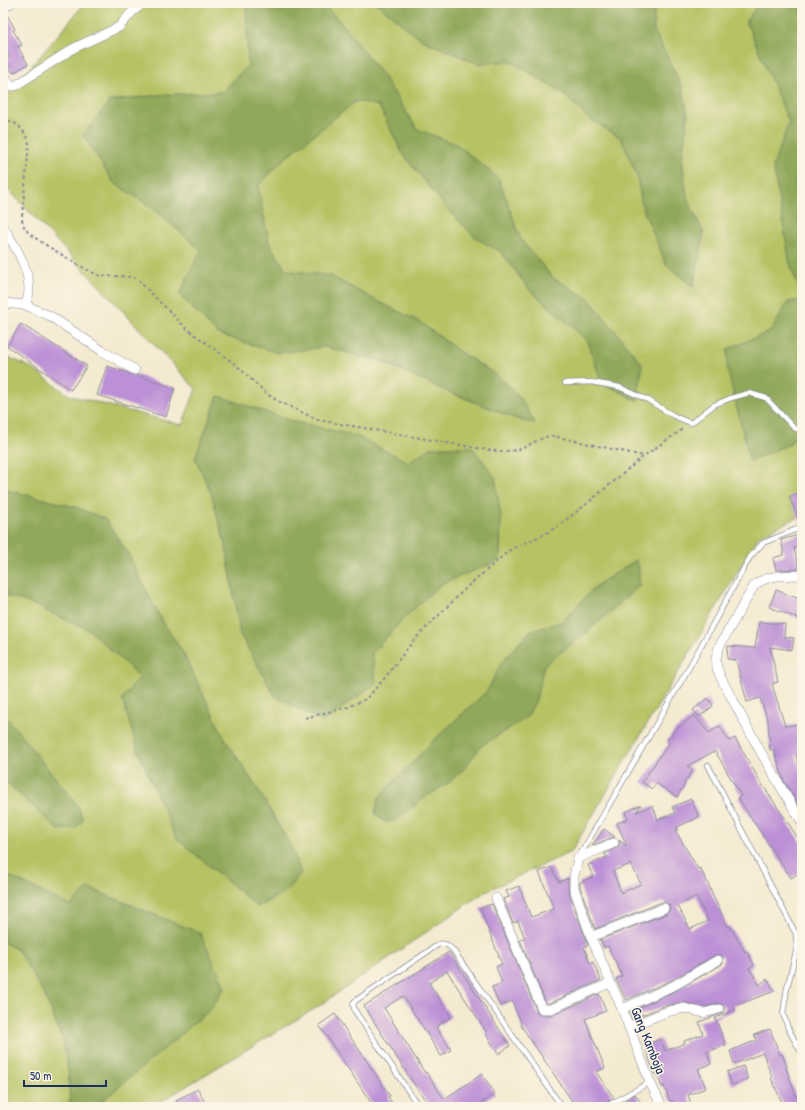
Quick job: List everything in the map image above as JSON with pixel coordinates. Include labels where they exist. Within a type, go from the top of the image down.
[{"type":"street","points":[[3,8],[11,3]]},
{"type":"street","points":[[3,73],[10,85],[12,87],[15,86],[74,48],[119,26],[143,3]]},
{"type":"street","points":[[3,227],[23,260],[30,293],[25,305]]},
{"type":"street","points":[[3,303],[25,305],[50,316],[104,352],[135,370]]},
{"type":"street","points":[[802,575],[763,579],[754,586],[720,645],[716,655],[716,662],[718,672],[738,711],[778,784],[802,822]]},
{"type":"street","points":[[578,858],[614,843]]},
{"type":"street","name":"Gang Kamboja","points":[[578,858],[574,876],[574,888],[591,937],[622,1009],[650,1082],[662,1107]]},
{"type":"street","points":[[496,898],[542,1009],[551,1009],[610,983]]},
{"type":"street","points":[[591,937],[664,908]]},
{"type":"street","points":[[622,1009],[675,985],[718,960]]},
{"type":"street","points":[[629,1027],[666,1012],[684,1008],[704,1013],[719,1009]]},
{"type":"lane","points":[[565,383],[591,382],[619,388],[648,400],[674,416],[691,423],[714,405],[749,393],[766,398],[794,428],[802,431]]},
{"type":"lane","points":[[578,858],[687,671],[750,557],[763,543],[802,527]]},
{"type":"lane","points":[[708,765],[796,934],[798,948],[783,1007],[783,1014],[788,1028],[802,1054]]},
{"type":"lane","points":[[419,1107],[355,1011],[353,1004],[355,1000],[439,944],[443,943],[448,945],[453,950],[562,1107]]},
{"type":"lane","points":[[605,1107],[650,1082]]},
{"type":"path","points":[[3,118],[20,126],[26,133],[30,143],[22,224],[30,235],[94,274],[113,277],[128,277],[137,280],[187,329],[235,364],[267,394],[278,401],[318,420],[488,450],[506,451],[519,449],[542,438],[552,436],[644,456]]},
{"type":"path","points":[[305,718],[348,707],[366,699],[384,679],[414,640],[468,586],[511,549],[545,534],[558,526],[644,456],[691,423]]},
{"type":"green space","points":[[85,3],[802,3],[802,515],[759,536],[571,852],[486,891],[319,1006],[152,1107],[3,1107],[3,357],[8,357],[30,367],[69,395],[182,425],[196,389],[3,184],[3,100]]},
{"type":"green space","points":[[248,3],[311,3],[324,5],[345,27],[385,79],[417,129],[458,145],[499,179],[521,240],[553,278],[588,298],[642,364],[638,401],[601,382],[588,341],[530,290],[501,252],[476,238],[450,212],[402,153],[379,106],[356,101],[285,158],[258,186],[269,243],[286,270],[331,276],[420,322],[460,352],[499,377],[518,395],[535,423],[522,421],[444,390],[381,361],[325,347],[278,353],[218,334],[179,295],[201,250],[154,209],[113,182],[83,135],[110,101],[158,95],[222,92],[248,65],[246,8]]},
{"type":"green space","points":[[376,3],[659,3],[654,6],[654,30],[682,87],[688,114],[682,159],[687,197],[704,234],[693,287],[666,264],[643,209],[636,173],[621,138],[588,118],[562,93],[510,61],[479,64],[422,40]]},
{"type":"green space","points":[[759,3],[802,3],[802,168],[795,181],[802,251],[802,297],[790,264],[773,166],[789,122],[746,21]]},
{"type":"green space","points":[[802,300],[802,426],[790,444],[750,461],[727,368],[728,349],[771,331],[788,302]]},
{"type":"green space","points":[[218,396],[296,422],[356,436],[408,462],[432,447],[472,447],[495,477],[501,518],[500,560],[441,584],[405,617],[372,653],[376,683],[323,722],[275,696],[240,634],[226,547],[211,493],[195,458]]},
{"type":"green space","points":[[3,488],[76,507],[105,519],[127,552],[157,612],[183,653],[225,739],[264,799],[291,847],[301,873],[286,891],[258,907],[176,838],[138,751],[122,699],[140,677],[89,630],[27,602],[3,595]]},
{"type":"green space","points":[[636,560],[639,568],[639,586],[586,633],[544,665],[536,700],[527,717],[481,746],[464,769],[447,784],[427,796],[396,820],[386,822],[375,814],[379,797],[430,744],[487,691],[502,662],[530,631],[562,622],[597,585]]},
{"type":"green space","points":[[3,713],[78,806],[83,821],[75,828],[58,830],[3,779]]},
{"type":"green space","points":[[3,873],[70,906],[89,888],[200,933],[225,987],[211,1009],[95,1107],[84,1107],[70,1103],[68,1070],[63,1040],[44,994],[18,950],[3,942]]},
{"type":"building","points":[[6,13],[15,29],[13,30],[22,45],[18,47],[28,64],[13,73],[6,61],[10,58],[3,47],[3,14]]},
{"type":"building","points":[[21,324],[87,366],[71,390],[7,346]]},
{"type":"building","points":[[107,366],[175,388],[166,417],[97,395]]},
{"type":"building","points":[[802,491],[802,523],[801,523],[789,497]]},
{"type":"building","points":[[802,534],[802,546],[794,548],[799,569],[776,570],[773,558],[784,555],[781,540]]},
{"type":"building","points":[[776,590],[802,600],[802,620],[769,607]]},
{"type":"building","points":[[759,622],[785,624],[784,637],[794,638],[792,650],[770,647],[778,682],[772,684],[785,726],[802,724],[802,755],[796,756],[802,774],[802,810],[784,781],[774,750],[770,750],[768,721],[760,698],[747,702],[736,660],[727,659],[728,646],[755,648]]},
{"type":"building","points":[[708,698],[713,706],[699,717],[693,710]]},
{"type":"building","points":[[694,715],[709,733],[720,726],[729,741],[735,738],[760,781],[802,844],[802,871],[791,878],[738,798],[741,796],[715,751],[687,766],[693,770],[677,797],[656,783],[652,789],[642,782],[669,743],[667,741],[674,731]]},
{"type":"building","points":[[691,799],[699,817],[677,827],[678,830],[675,830],[698,869],[700,868],[728,927],[730,926],[745,952],[747,951],[754,965],[749,968],[759,985],[767,979],[775,991],[734,1006],[735,1010],[715,1018],[726,1045],[707,1052],[711,1064],[698,1069],[706,1088],[688,1095],[692,1107],[674,1107],[672,1100],[670,1101],[664,1086],[662,1087],[656,1073],[654,1074],[645,1045],[660,1039],[665,1051],[685,1043],[684,1041],[703,1034],[699,1022],[723,1013],[725,1007],[720,1003],[704,1007],[702,1002],[695,1005],[683,1002],[664,1006],[632,1019],[630,1012],[677,990],[721,965],[723,963],[723,957],[721,955],[715,955],[672,980],[626,1000],[616,979],[622,976],[615,960],[608,946],[604,948],[601,940],[599,940],[666,914],[670,909],[669,905],[662,902],[595,929],[580,887],[580,882],[593,877],[588,865],[608,857],[604,854],[618,847],[620,843],[619,840],[627,846],[617,823],[628,819],[625,812],[641,805],[636,812],[653,806],[658,820],[675,813],[672,807]],"holes":[[[631,864],[641,884],[621,893],[613,871]],[[696,896],[708,921],[690,929],[678,906]]]},
{"type":"building","points":[[604,829],[615,837],[592,845],[597,839]]},
{"type":"building","points":[[551,867],[559,882],[568,878],[568,890],[588,945],[584,947],[590,963],[593,962],[601,980],[550,1003],[546,1003],[520,940],[525,938],[518,921],[513,923],[503,899],[509,897],[506,891],[519,886],[531,917],[554,909],[539,872]]},
{"type":"building","points":[[492,904],[538,1014],[553,1015],[599,994],[606,1011],[585,1019],[605,1068],[596,1072],[614,1098],[603,1104],[601,1107],[576,1107],[520,1024],[521,1023],[512,1001],[500,1006],[492,987],[502,983],[496,967],[502,964],[480,908]]},
{"type":"building","points":[[449,952],[510,1046],[498,1054],[486,1034],[487,1033],[447,971],[429,983],[451,1017],[436,1027],[451,1050],[441,1056],[403,996],[384,1008],[425,1073],[426,1072],[444,1099],[482,1074],[495,1094],[476,1107],[473,1103],[466,1107],[431,1107],[410,1078],[364,1006]]},
{"type":"building","points":[[335,1014],[390,1096],[388,1097],[395,1107],[374,1107],[319,1025]]},
{"type":"building","points":[[770,1029],[780,1055],[782,1054],[796,1096],[797,1095],[802,1107],[784,1107],[771,1078],[772,1077],[763,1053],[734,1064],[730,1051],[757,1040],[754,1035]]},
{"type":"building","points":[[743,1066],[748,1079],[732,1085],[727,1072]]},
{"type":"building","points":[[198,1089],[207,1107],[180,1107],[176,1100]]},
{"type":"building","points":[[635,1094],[644,1107],[613,1107],[618,1105]]}]
